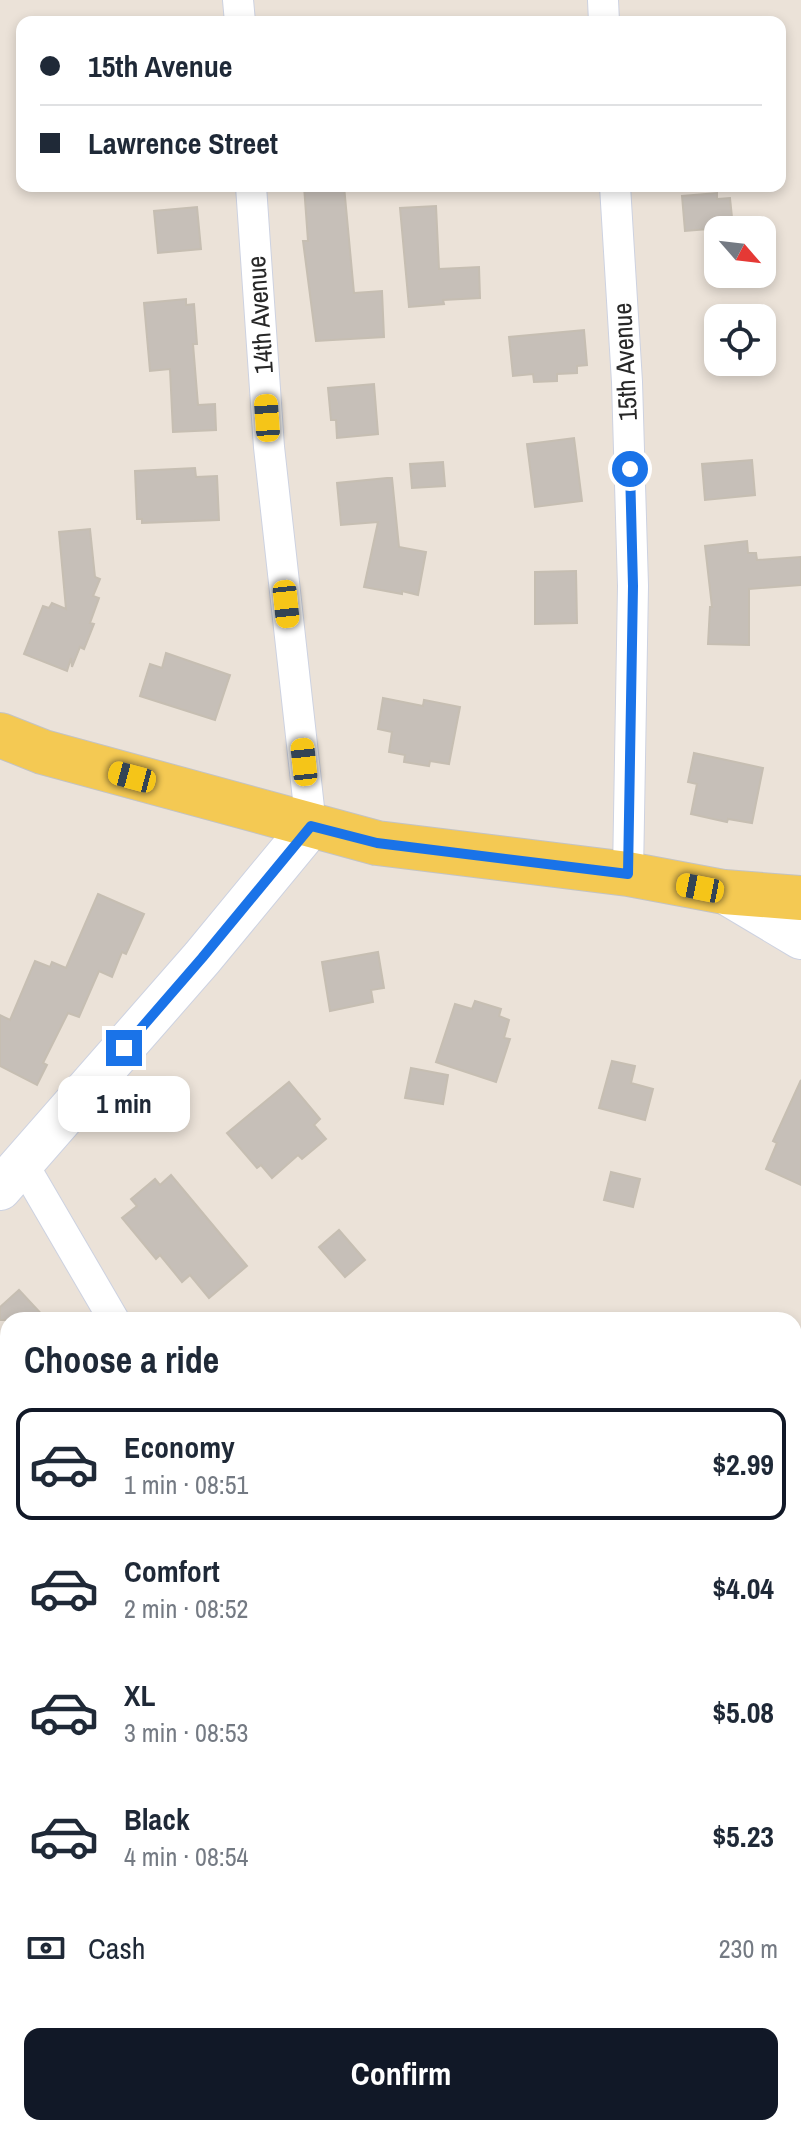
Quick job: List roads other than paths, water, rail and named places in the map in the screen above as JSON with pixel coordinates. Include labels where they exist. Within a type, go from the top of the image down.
[{"type":"main road","points":[[0,735],[43,752],[377,843],[628,874],[724,892],[801,898]]},
{"type":"street","name":"14th Avenue","points":[[251,192],[269,447],[311,826]]},
{"type":"street","name":"15th Avenue","points":[[615,192],[627,382],[633,586],[628,874]]},
{"type":"street","points":[[108,1312],[11,1176],[202,958],[311,826]]},
{"type":"street","points":[[724,892],[801,938]]}]
